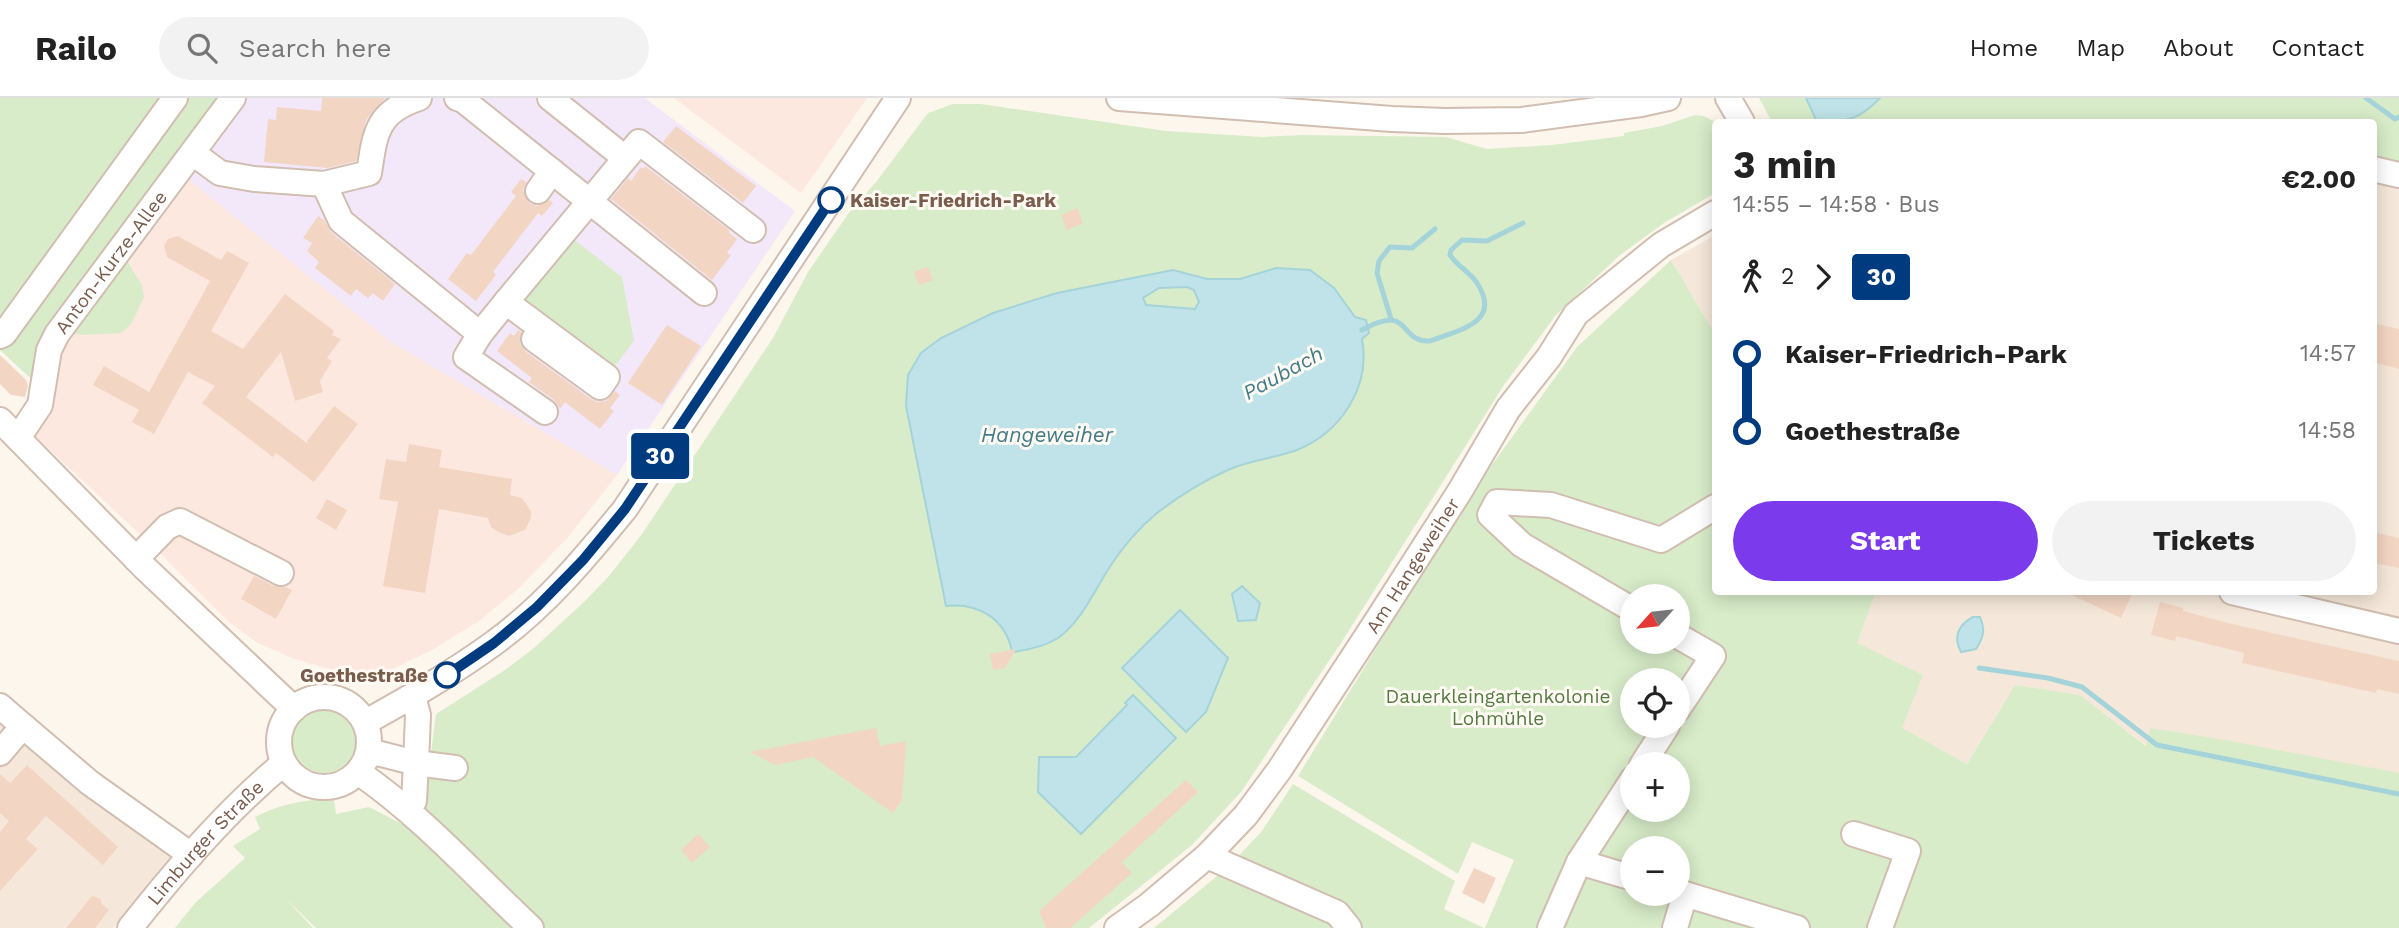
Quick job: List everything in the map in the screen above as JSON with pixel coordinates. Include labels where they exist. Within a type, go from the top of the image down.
[{"type":"street","points":[[0,336],[175,98]]},
{"type":"street","name":"Anton-Kurze-Allee","points":[[18,438],[40,405],[49,350],[57,334],[233,98]]},
{"type":"street","points":[[194,153],[213,169],[229,175],[324,184],[369,173],[373,144],[380,123],[406,102],[419,98]]},
{"type":"street","points":[[457,98],[463,100],[704,293]]},
{"type":"street","points":[[550,98],[625,158]]},
{"type":"street","points":[[366,723],[469,661],[516,626],[560,585],[617,518],[730,354],[898,98]]},
{"type":"street","points":[[1119,98],[1445,121],[1522,120],[1668,98]]},
{"type":"street","points":[[1728,98],[1740,119]]},
{"type":"street","points":[[542,405],[466,357],[480,334],[639,142],[753,230]]},
{"type":"street","points":[[2377,170],[2399,175]]},
{"type":"street","points":[[538,191],[552,171]]},
{"type":"street","points":[[324,184],[341,221],[455,302],[480,334]]},
{"type":"street","name":"Am Hangeweiher","points":[[1117,928],[1207,856],[1246,815],[1280,769],[1460,491],[1508,409],[1549,357],[1576,314],[1661,245],[1712,215]]},
{"type":"street","points":[[506,302],[542,329]]},
{"type":"street","points":[[0,420],[136,559],[294,709]]},
{"type":"street","points":[[1460,491],[1521,545],[1620,602]]},
{"type":"street","points":[[1490,515],[1497,502],[1551,505],[1661,540],[1712,509]]},
{"type":"street","points":[[136,559],[167,527],[180,522],[281,573]]},
{"type":"street","points":[[2245,595],[2399,631]]},
{"type":"street","points":[[1690,643],[1713,656],[1690,691]]},
{"type":"street","points":[[406,809],[414,801],[418,715],[413,696]]},
{"type":"street","points":[[362,764],[369,734],[366,723],[349,705],[327,697],[310,700],[294,709],[284,721],[280,735],[280,751],[284,763],[294,775],[307,784],[322,787],[345,782],[377,753],[415,763],[455,768]]},
{"type":"street","points":[[0,706],[90,783],[191,855]]},
{"type":"street","points":[[0,753],[23,726]]},
{"type":"street","name":"Limburger Straße","points":[[130,928],[191,855],[255,788],[284,763]]},
{"type":"street","points":[[362,764],[531,928]]},
{"type":"street","points":[[1550,928],[1579,862],[1620,799]]},
{"type":"street","points":[[1854,834],[1908,851],[1880,928]]},
{"type":"street","points":[[1207,856],[1336,913],[1349,928]]},
{"type":"street","points":[[1579,862],[1620,874]]},
{"type":"street","points":[[1690,895],[1797,928]]},
{"type":"street","points":[[1675,928],[1679,906]]},
{"type":"shaded area","points":[[245,98],[645,98],[795,211],[617,475],[391,342],[184,176]]},
{"type":"shaded area","points":[[674,98],[867,98],[801,193]]},
{"type":"shaded area","points":[[184,176],[391,342],[617,475],[568,537],[520,587],[479,621],[432,650],[390,670],[340,672],[292,658],[256,642],[229,622],[33,434],[51,360]]},
{"type":"shaded area","points":[[2377,183],[2399,187],[2399,841],[2147,746],[2079,695],[2015,685],[1967,764],[1901,728],[1857,643],[1875,595],[2377,595]]},
{"type":"shaded area","points":[[1712,237],[1712,329],[1671,260]]},
{"type":"shaded area","points":[[0,710],[176,858],[113,928],[0,928]]},
{"type":"green space","points":[[0,98],[172,98],[0,327]]},
{"type":"green space","points":[[184,98],[230,98],[107,261],[41,388],[0,350],[0,340]]},
{"type":"green space","points":[[1759,98],[2399,98],[2399,165],[2377,160],[2377,119],[1770,119]]},
{"type":"green space","name":"Kaiser-Friedrich-Park","points":[[953,104],[981,104],[1166,131],[1262,137],[1446,137],[1487,149],[1552,145],[1624,136],[1624,133],[1662,126],[1695,115],[1712,120],[1712,195],[1664,223],[1620,255],[1556,315],[1504,385],[1343,640],[1241,792],[1192,845],[1089,928],[316,928],[286,899],[313,928],[175,928],[195,903],[245,858],[233,846],[260,829],[255,817],[275,808],[293,803],[334,799],[336,814],[369,807],[404,825],[421,838],[439,823],[424,808],[436,714],[534,648],[609,576],[642,534],[773,338],[808,272],[848,214],[877,181],[928,113]]},
{"type":"green space","points":[[567,234],[622,277],[634,341],[608,375],[509,302]]},
{"type":"green space","points":[[124,256],[142,285],[144,297],[132,323],[121,333],[84,335],[68,331]]},
{"type":"green space","name":"Dauerkleingartenkolonie Lohmühle","points":[[1671,260],[1712,329],[1712,595],[1875,595],[1857,643],[1923,675],[1902,728],[1967,764],[2015,685],[2080,695],[2146,746],[2150,728],[2399,773],[2399,928],[1485,928],[1514,860],[1472,842],[1458,874],[1298,776],[1468,498],[1577,347]]},
{"type":"green space","points":[[318,709],[330,709],[347,718],[354,729],[354,753],[347,764],[330,773],[318,773],[306,768],[297,759],[292,747],[292,735],[297,723],[306,714]]},
{"type":"green space","points":[[1293,784],[1455,881],[1444,909],[1484,928],[1154,928],[1228,867],[1262,831]]},
{"type":"water","points":[[1806,98],[1880,98],[1866,111],[1852,118],[1816,119]]},
{"type":"water","name":"Hangeweiher","points":[[1276,268],[1310,270],[1334,288],[1355,317],[1366,320],[1369,333],[1362,339],[1362,374],[1349,406],[1339,420],[1313,442],[1289,453],[1230,469],[1192,489],[1157,513],[1121,551],[1074,623],[1047,644],[1012,652],[1004,630],[989,615],[969,607],[946,606],[906,406],[908,375],[921,353],[941,338],[993,313],[1057,293],[1173,270],[1207,279],[1240,279]],"holes":[[[1187,287],[1194,290],[1199,302],[1195,309],[1146,305],[1143,298],[1159,288]]]},
{"type":"water","points":[[1242,586],[1260,603],[1256,620],[1238,621],[1232,594]]},
{"type":"water","points":[[1180,610],[1228,658],[1206,712],[1186,732],[1122,668]]},
{"type":"water","points":[[1973,617],[1980,617],[1982,637],[1976,649],[1961,652],[1957,641],[1958,632]]},
{"type":"water","points":[[1133,695],[1176,738],[1081,834],[1038,792],[1039,757],[1076,757],[1127,705],[1125,703]]},
{"type":"building","points":[[322,98],[385,98],[366,120],[356,161],[328,168],[264,162],[268,119],[276,120],[277,107],[321,111]]},
{"type":"building","points":[[676,126],[756,186],[743,203],[663,142]]},
{"type":"building","points":[[645,166],[737,239],[727,253],[731,255],[712,280],[611,199],[628,178],[631,181],[641,167],[643,169]]},
{"type":"building","points":[[521,179],[526,182],[523,190],[529,203],[537,206],[550,200],[553,203],[542,216],[538,213],[493,272],[496,275],[476,301],[448,279],[467,253],[471,255],[516,196],[511,192]]},
{"type":"building","points":[[1077,208],[1083,223],[1067,230],[1061,215]]},
{"type":"building","points":[[318,216],[332,233],[395,284],[383,301],[373,293],[368,298],[356,289],[351,296],[315,268],[319,262],[307,251],[312,243],[303,238]]},
{"type":"building","points":[[178,236],[221,260],[227,251],[249,263],[211,331],[243,349],[285,294],[334,331],[332,335],[341,339],[327,358],[332,361],[320,381],[323,392],[295,401],[281,352],[246,397],[308,444],[307,441],[334,406],[358,424],[314,482],[276,453],[273,457],[202,403],[215,386],[188,372],[154,434],[132,422],[139,410],[93,385],[104,366],[149,392],[210,281],[167,257],[164,246],[168,239]]},
{"type":"building","points":[[928,267],[933,280],[919,285],[914,272]]},
{"type":"building","points":[[2377,324],[2399,329],[2399,369],[2377,363]]},
{"type":"building","points":[[667,325],[701,346],[662,405],[628,383]]},
{"type":"building","points":[[518,330],[521,332],[520,344],[525,351],[591,399],[606,401],[615,391],[620,395],[610,408],[614,411],[600,429],[565,402],[560,409],[554,400],[529,382],[532,378],[497,351],[510,333],[514,336]]},
{"type":"building","points":[[0,355],[26,380],[28,386],[25,397],[11,395],[0,384]]},
{"type":"building","points":[[409,444],[442,450],[439,467],[512,479],[510,495],[522,498],[531,511],[531,518],[525,530],[509,536],[491,527],[488,518],[439,509],[425,593],[383,586],[398,502],[379,499],[386,459],[406,462]]},
{"type":"building","points":[[327,499],[347,510],[336,530],[316,518]]},
{"type":"building","points":[[2377,533],[2399,538],[2399,568],[2377,564]]},
{"type":"building","points":[[254,576],[274,586],[292,590],[276,619],[241,599]]},
{"type":"building","points":[[2071,595],[2132,595],[2121,618]]},
{"type":"building","points":[[2160,602],[2232,624],[2399,661],[2399,694],[2377,689],[2376,693],[2242,663],[2244,653],[2176,636],[2175,641],[2151,635]]},
{"type":"building","points":[[1016,649],[1005,668],[993,670],[990,654]]},
{"type":"building","points":[[876,728],[880,746],[906,741],[902,800],[893,813],[813,757],[775,765],[750,752]]},
{"type":"building","points":[[27,765],[118,847],[103,865],[46,816],[26,839],[38,849],[0,891],[0,832],[9,821],[0,813],[0,774],[10,783]]},
{"type":"building","points":[[1186,780],[1198,792],[1122,862],[1132,873],[1070,928],[1046,928],[1039,911]]},
{"type":"building","points":[[698,834],[710,847],[692,863],[681,850]]},
{"type":"building","points":[[1474,868],[1496,878],[1484,904],[1462,893]]},
{"type":"building","points":[[92,896],[101,899],[101,903],[109,910],[95,928],[66,928]]},
{"type":"waterway","name":"Paubach","points":[[2366,98],[2395,119],[2399,117]]},
{"type":"waterway","name":"Paubach","points":[[1362,330],[1389,320],[1397,322],[1420,340],[1430,341],[1474,323],[1485,307],[1484,297],[1474,279],[1450,255],[1451,250],[1462,240],[1487,241],[1523,223]]},
{"type":"waterway","points":[[1391,319],[1377,273],[1379,261],[1390,247],[1412,248],[1435,229]]},
{"type":"waterway","points":[[1979,668],[2048,678],[2082,687],[2157,745],[2399,794]]},
{"type":"bus line","name":"30","points":[[447,675],[494,643],[537,607],[583,560],[625,509],[831,200]]},
{"type":"place","name":"Kaiser-Friedrich-Park","points":[[831,200]]},
{"type":"place","name":"Goethestraße","points":[[447,675]]}]
